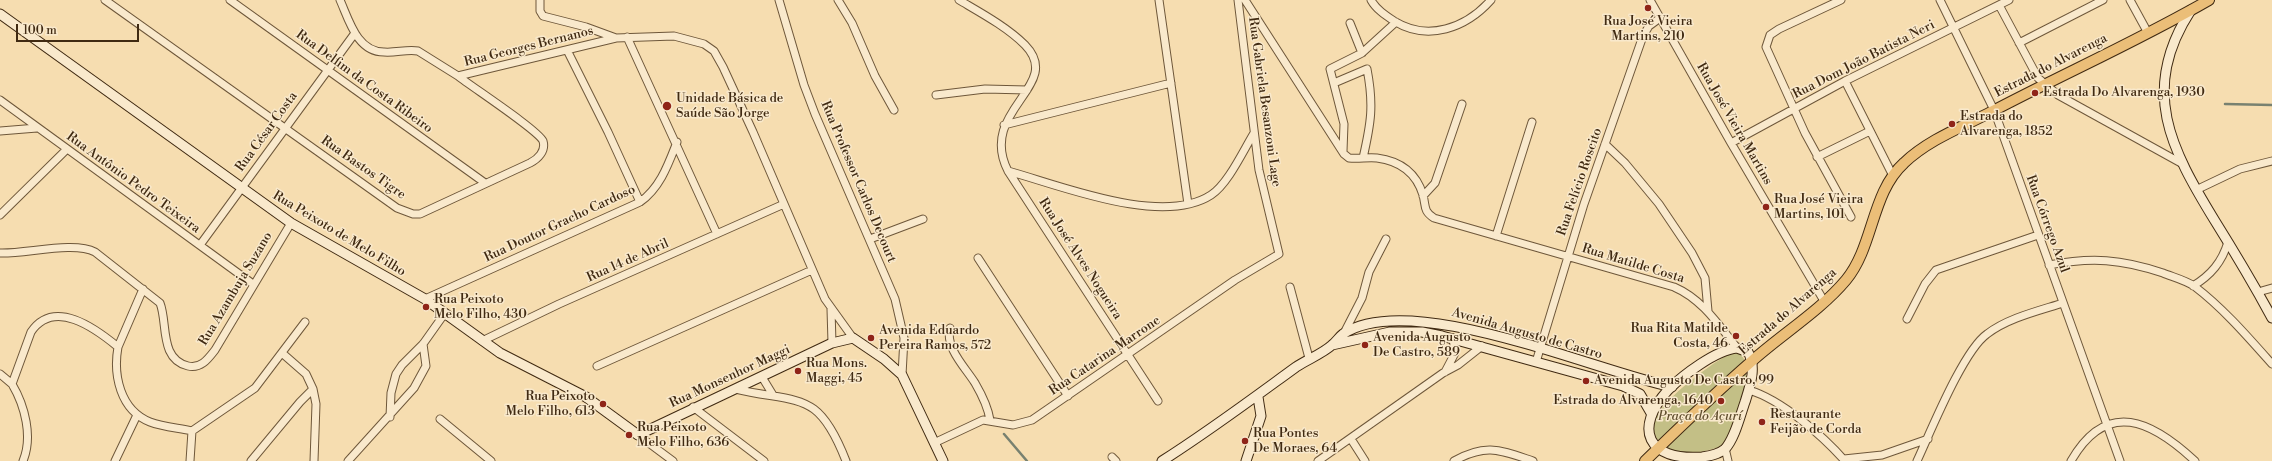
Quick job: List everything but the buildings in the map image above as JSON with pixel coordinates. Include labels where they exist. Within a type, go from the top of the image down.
[{"type":"main road","name":"Estrada do Alvarenga","points":[[1645,461],[1752,361],[1824,301],[1847,278],[1866,243],[1874,216],[1893,176],[1903,163],[1922,149],[1994,110],[2209,0]]},
{"type":"street","name":"Rua Bastos Tigre","points":[[105,0],[405,212],[420,214],[435,208],[536,160],[544,148],[543,141],[530,127],[458,76]]},
{"type":"street","name":"Rua Delfim da Costa Ribeiro","points":[[230,0],[485,183]]},
{"type":"street","name":"Rua Georges Bernanos","points":[[340,0],[355,33],[370,49],[385,52],[411,50],[418,51],[458,76],[616,38],[674,36],[704,44],[714,51],[736,94],[812,270],[831,309]]},
{"type":"street","points":[[540,0],[540,13],[549,18],[586,27],[616,38]]},
{"type":"street","name":"Rua Professor Carlos Decourt","points":[[779,0],[804,85],[815,114],[870,239],[899,312],[904,350],[902,375]]},
{"type":"street","points":[[838,0],[852,23],[875,76],[894,110]]},
{"type":"street","points":[[959,0],[1012,35],[1025,45],[1032,55],[1037,71],[1028,90],[1004,125]]},
{"type":"street","points":[[1159,0],[1188,204]]},
{"type":"street","name":"Rua Gabriela Besanzoni Lage","points":[[1238,0],[1254,133],[1263,190],[1279,254]]},
{"type":"street","points":[[1246,0],[1343,151]]},
{"type":"street","points":[[1371,0],[1381,12],[1396,22],[1414,30],[1441,31],[1455,27],[1471,19],[1491,0]]},
{"type":"street","name":"Rua José Vieira Martins","points":[[1650,0],[1731,144],[1824,301]]},
{"type":"street","points":[[1841,0],[1779,29],[1770,35],[1766,47],[1817,157],[1851,217]]},
{"type":"street","name":"Rua Córrego Azul","points":[[1940,0],[1994,110],[2048,264],[2120,461]]},
{"type":"street","name":"Rua Dom João Batista Neri","points":[[1731,144],[1845,81],[1955,28],[2008,0]]},
{"type":"street","points":[[2019,43],[2103,0]]},
{"type":"street","points":[[2130,0],[2148,32]]},
{"type":"street","points":[[1999,5],[2043,84],[2058,95],[2181,163]]},
{"type":"street","points":[[2191,10],[2176,38],[2168,62],[2164,101],[2172,140],[2181,163],[2196,190],[2258,292],[2272,318]]},
{"type":"street","name":"Rua Peixoto de Melo Filho","points":[[0,14],[291,223],[425,299],[482,341],[519,364],[586,397],[674,461]]},
{"type":"street","name":"Rua Felício Roscito","points":[[1536,362],[1567,257],[1643,36],[1649,26],[1660,18]]},
{"type":"street","points":[[2172,20],[2176,26],[2176,38]]},
{"type":"street","points":[[1343,151],[1344,124],[1330,69],[1362,53],[1396,22]]},
{"type":"street","points":[[1350,23],[1362,53]]},
{"type":"street","name":"Rua César Costa","points":[[200,246],[286,128],[326,70],[355,33]]},
{"type":"street","points":[[627,37],[677,142],[717,234]]},
{"type":"street","points":[[567,50],[608,132],[640,202]]},
{"type":"street","points":[[1334,83],[1367,69],[1372,95],[1372,116],[1363,158]]},
{"type":"street","points":[[1845,81],[1893,176]]},
{"type":"street","points":[[1004,125],[1171,83]]},
{"type":"street","points":[[936,95],[985,89],[1028,90]]},
{"type":"street","name":"Rua Antônio Pedro Teixeira","points":[[0,100],[253,284]]},
{"type":"street","points":[[1424,196],[1434,183],[1462,104]]},
{"type":"street","points":[[1496,236],[1532,122]]},
{"type":"street","name":"Rua José Alves Nogueira","points":[[1004,125],[1001,146],[1002,160],[1008,171],[1158,401]]},
{"type":"street","points":[[0,131],[37,128]]},
{"type":"street","points":[[1817,157],[1870,131]]},
{"type":"street","points":[[1008,171],[1111,201],[1150,205],[1188,204],[1206,198],[1220,187],[1254,133]]},
{"type":"street","name":"Rua Doutor Gracho Cardoso","points":[[425,299],[640,202],[650,195],[656,187],[677,142]]},
{"type":"street","points":[[1605,144],[1625,163],[1659,204],[1692,254],[1705,278],[1708,311]]},
{"type":"street","points":[[0,215],[67,149]]},
{"type":"street","name":"Rua Matilde Costa","points":[[1343,151],[1349,158],[1378,158],[1401,164],[1411,173],[1424,196],[1425,210],[1434,218],[1674,287],[1687,293],[1708,311],[1737,348]]},
{"type":"street","points":[[2196,190],[2240,169],[2272,161]]},
{"type":"street","name":"Rua 14 de Abril","points":[[482,341],[560,304],[784,204]]},
{"type":"street","points":[[870,239],[923,219]]},
{"type":"street","name":"Rua Azambuja Suzano","points":[[0,253],[25,253],[83,247],[95,252],[160,303],[164,312],[165,336],[170,354],[182,364],[188,366],[198,366],[206,361],[215,350],[253,284],[291,223]]},
{"type":"street","points":[[1907,319],[1925,284],[1936,270],[2038,235]]},
{"type":"street","points":[[1343,334],[1362,298],[1369,272],[1386,239]]},
{"type":"street","points":[[2193,286],[2207,276],[2219,264],[2228,242]]},
{"type":"street","name":"Rua Catarina Marrone","points":[[934,443],[983,420],[990,420],[1004,424],[1021,424],[1032,420],[1235,280],[1279,254]]},
{"type":"street","points":[[978,258],[1068,396]]},
{"type":"street","points":[[2048,264],[2100,259],[2128,262],[2177,278],[2193,286],[2244,333],[2272,364]]},
{"type":"street","points":[[597,366],[812,270]]},
{"type":"street","points":[[1290,287],[1309,358]]},
{"type":"street","points":[[2258,292],[2272,288]]},
{"type":"street","points":[[143,289],[118,347],[116,373],[122,393],[129,406],[137,415],[150,422],[192,431],[246,396],[255,388],[305,322]]},
{"type":"street","points":[[1917,461],[1966,360],[1978,341],[1988,333],[2009,323],[2063,303]]},
{"type":"street","points":[[831,309],[853,338],[884,359],[902,375],[943,461]]},
{"type":"street","points":[[831,309],[832,343]]},
{"type":"street","points":[[390,417],[391,394],[396,374],[402,365],[423,344],[445,313]]},
{"type":"street","points":[[12,384],[34,326],[47,318],[64,317],[80,321],[118,347]]},
{"type":"street","name":"Avenida Augusto de Castro","points":[[1332,346],[1343,334],[1380,323],[1416,320],[1482,332],[1626,375],[1672,387]]},
{"type":"street","points":[[950,328],[948,334],[953,349],[984,399],[990,420]]},
{"type":"street","name":"Avenida Augusto de Castro","points":[[1162,461],[1258,397],[1309,358],[1332,346],[1375,334],[1403,331],[1422,332],[1453,338],[1623,386],[1640,394],[1651,413]]},
{"type":"street","name":"Rua Monsenhor Maggi","points":[[638,435],[693,407],[762,377],[832,343],[853,338]]},
{"type":"street","points":[[1444,373],[1455,353],[1453,338]]},
{"type":"street","points":[[348,461],[390,417],[414,388],[426,366],[423,344]]},
{"type":"street","points":[[1318,461],[1444,373],[1458,365],[1482,346]]},
{"type":"street","points":[[1737,348],[1748,352],[1752,361],[1753,368],[1749,390],[1736,427],[1725,448],[1714,454],[1692,458],[1672,457],[1656,450],[1650,433],[1651,413],[1672,387],[1707,360],[1730,349],[1737,348]]},
{"type":"street","points":[[282,353],[306,374],[313,389],[316,404],[314,461]]},
{"type":"street","points":[[0,374],[12,384],[23,405],[26,418],[27,445],[23,461]]},
{"type":"street","points":[[1623,386],[1626,375]]},
{"type":"street","points":[[762,377],[773,395]]},
{"type":"street","points":[[251,461],[300,402],[313,389]]},
{"type":"street","points":[[735,389],[773,395],[808,404],[819,412],[829,423],[846,461]]},
{"type":"street","points":[[1749,390],[1767,398],[1792,415],[1826,441],[1845,460],[1882,455],[1928,439]]},
{"type":"street","points":[[1246,461],[1261,416],[1258,397]]},
{"type":"street","points":[[693,407],[764,461]]},
{"type":"street","points":[[115,461],[137,415]]},
{"type":"street","points":[[440,419],[491,461]]},
{"type":"street","points":[[2071,461],[2079,447],[2107,424],[2123,421],[2136,423],[2156,431],[2195,461]]},
{"type":"street","points":[[190,461],[192,431]]},
{"type":"street","points":[[1351,439],[1365,461]]},
{"type":"street","points":[[1454,461],[1474,451],[1490,448],[1533,461]]},
{"type":"street","points":[[1725,448],[1728,461]]},
{"type":"green space","name":"Praça do Açurí","points":[[1735,351],[1741,354],[1745,361],[1747,386],[1725,445],[1706,451],[1691,453],[1678,453],[1670,450],[1653,435],[1654,421],[1660,411],[1668,401],[1690,381]]},
{"type":"waterway","points":[[2225,104],[2272,105]]},
{"type":"waterway","points":[[1004,434],[1027,461]]},
{"type":"place","name":"Rua José Vieira Martins, 210","points":[[1648,8]]},
{"type":"place","name":"Estrada Do Alvarenga, 1930","points":[[2035,93]]},
{"type":"place","name":"Unidade Básica de Saúde São Jorge","points":[[667,106]]},
{"type":"place","name":"Estrada do Alvarenga, 1852","points":[[1952,124]]},
{"type":"place","name":"Rua José Vieira Martins, 101","points":[[1766,207]]},
{"type":"place","name":"Rua Peixoto Melo Filho, 430","points":[[426,307]]},
{"type":"place","name":"Rua Rita Matilde Costa, 46","points":[[1736,336]]},
{"type":"place","name":"Avenida Eduardo Pereira Ramos, 572","points":[[871,338]]},
{"type":"place","name":"Avenida Augusto De Castro, 589","points":[[1365,345]]},
{"type":"place","name":"Rua Mons. Maggi, 45","points":[[798,371]]},
{"type":"place","name":"Avenida Augusto De Castro, 99","points":[[1586,381]]},
{"type":"place","name":"Estrada do Alvarenga, 1640","points":[[1721,401]]},
{"type":"place","name":"Rua Peixoto Melo Filho, 613","points":[[603,404]]},
{"type":"place","name":"Restaurante Feijão de Corda","points":[[1762,422]]},
{"type":"place","name":"Rua Peixoto Melo Filho, 636","points":[[629,435]]},
{"type":"place","name":"Rua Pontes De Moraes, 64","points":[[1245,441]]}]
